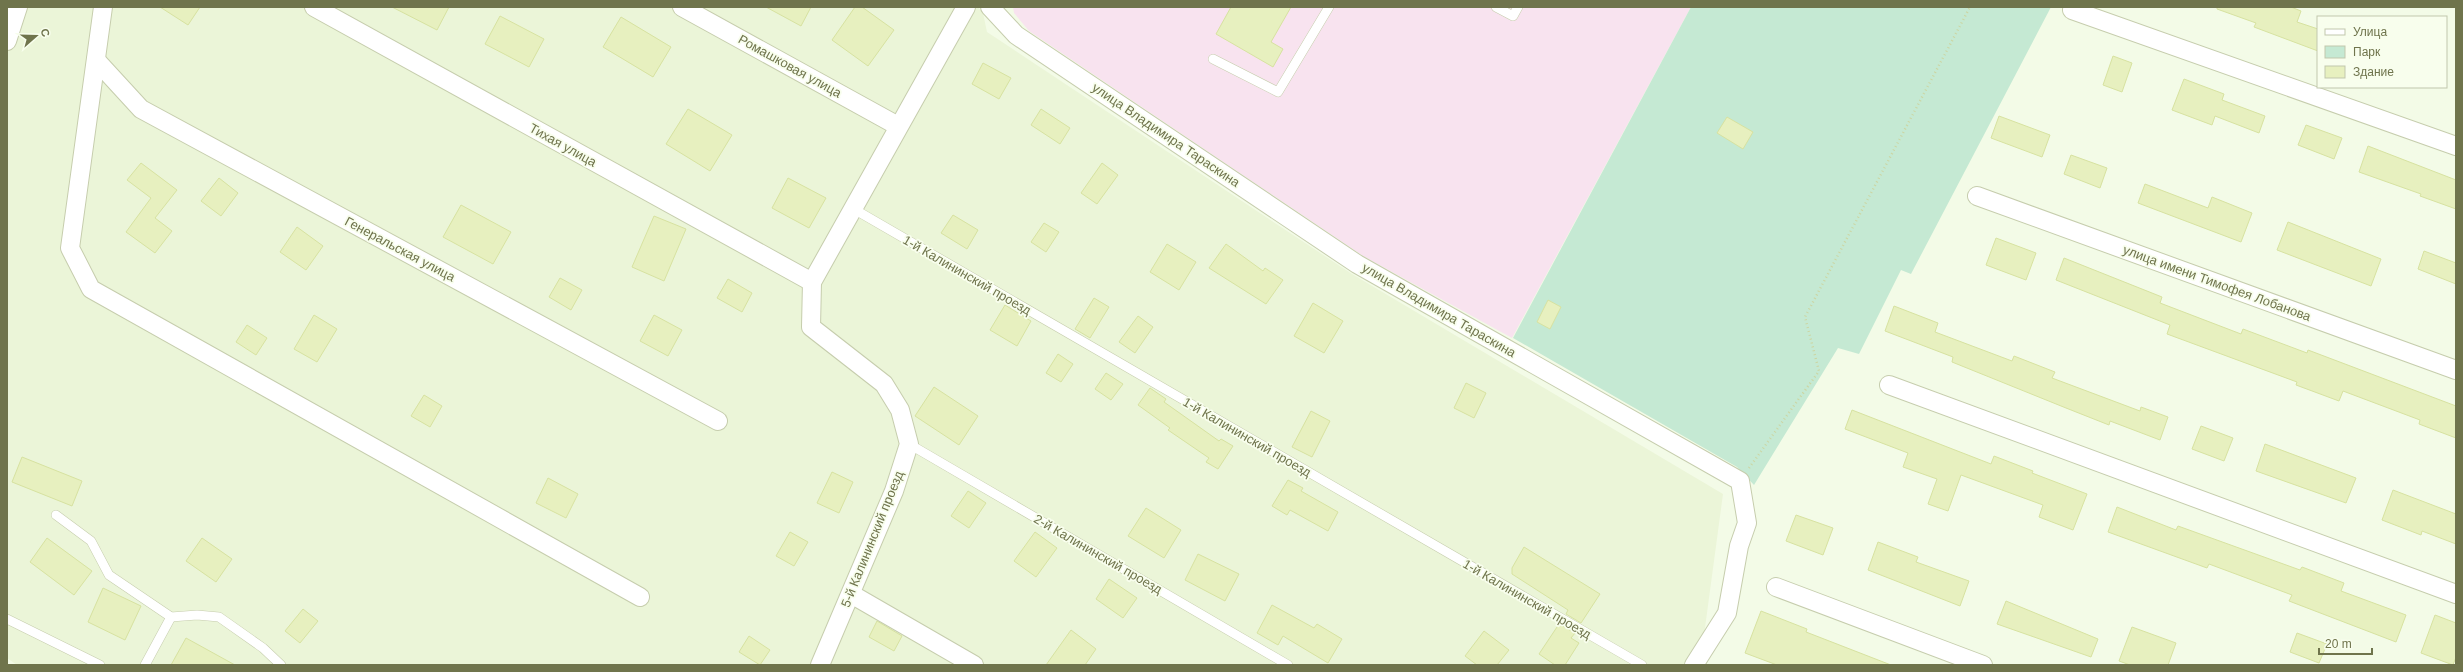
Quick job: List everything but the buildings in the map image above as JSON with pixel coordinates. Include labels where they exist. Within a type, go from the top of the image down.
[{"type":"street","points":[[7,41],[18,7]]},
{"type":"street","points":[[103,7],[70,248],[91,289],[640,596]]},
{"type":"street","name":"Тихая улица","points":[[314,7],[812,282]]},
{"type":"street","name":"Ромашковая улица","points":[[682,7],[898,126]]},
{"type":"street","points":[[909,444],[900,410],[884,384],[811,327],[812,282],[852,208],[966,7]]},
{"type":"street","name":"улица Владимира Тараскина","points":[[990,7],[1016,36],[1357,264],[1740,481]]},
{"type":"street","points":[[2072,10],[2456,146]]},
{"type":"street","name":"Генеральская улица","points":[[96,60],[140,109],[718,421]]},
{"type":"street","name":"улица имени Тимофея Лобанова","points":[[1978,196],[2456,370]]},
{"type":"street","points":[[1889,385],[2456,594]]},
{"type":"street","name":"5-й Калининский проезд","points":[[820,665],[894,491],[909,444]]},
{"type":"street","points":[[1694,665],[1727,612],[1739,546],[1747,523],[1740,481]]},
{"type":"street","points":[[1776,587],[1982,665]]},
{"type":"street","points":[[851,594],[974,665]]},
{"type":"lane","points":[[1213,59],[1278,92],[1329,7]]},
{"type":"lane","points":[[1496,7],[1512,16],[1518,7]]},
{"type":"lane","name":"1-й Калининский проезд","points":[[852,208],[1642,665]]},
{"type":"lane","name":"2-й Калининский проезд","points":[[909,444],[1288,665]]},
{"type":"lane","points":[[56,515],[91,541],[109,575],[171,617],[197,615],[219,617],[263,648],[281,665]]},
{"type":"lane","points":[[145,665],[171,617]]},
{"type":"lane","points":[[7,619],[100,665]]},
{"type":"path","points":[[1740,481],[1819,371],[1805,317],[1970,7]]},
{"type":"shaded area","points":[[7,7],[978,7],[983,13],[987,32],[1352,274],[1723,494],[1700,665],[17,665],[7,658]]},
{"type":"shaded area","points":[[1013,7],[1691,7],[1512,338],[1363,256],[1029,31],[1014,13]]},
{"type":"green space","points":[[1691,7],[2051,7],[1911,274],[1901,270],[1859,354],[1838,348],[1754,485],[1737,467],[1513,338]]}]
